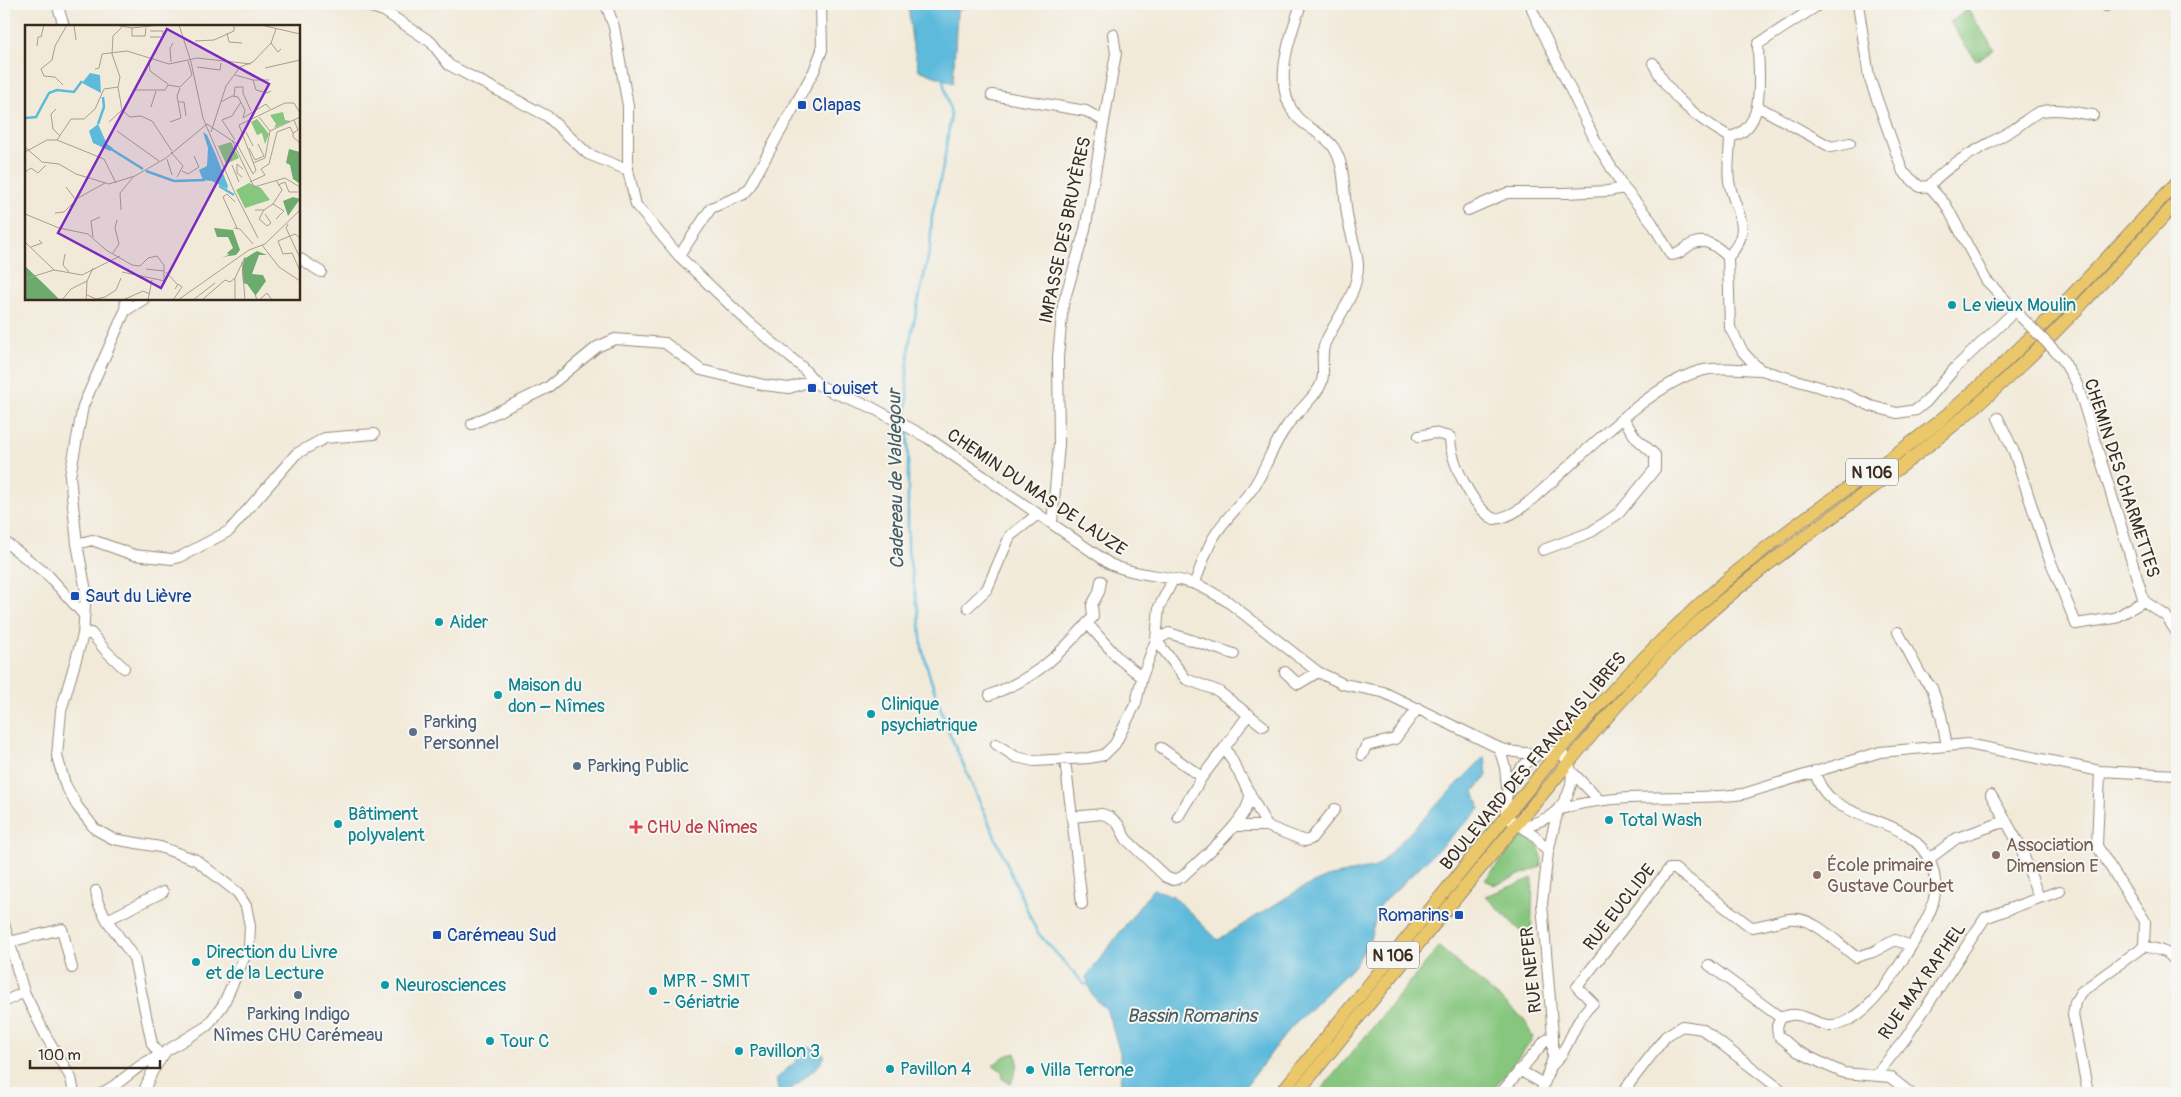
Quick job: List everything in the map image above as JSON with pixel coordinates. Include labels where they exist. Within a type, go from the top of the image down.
[{"type":"main road","name":"BOULEVARD DES FRANÇAIS LIBRES","points":[[1281,1093],[1559,751],[1602,700],[1648,652],[1709,594],[1785,533],[1903,449],[2015,353],[2177,182]]},
{"type":"main road","name":"BOULEVARD DES FRANÇAIS LIBRES","points":[[1297,1093],[1520,826],[1570,760],[1655,664],[1725,598],[1796,541],[1910,461],[2028,359],[2177,202]]},
{"type":"street","points":[[57,4],[64,25]]},
{"type":"street","points":[[361,4],[384,11],[431,42],[449,65],[547,116],[588,154],[628,170]]},
{"type":"street","name":"CHEMIN DU MAS DE LAUZE","points":[[606,4],[614,27],[628,106],[628,170],[636,205],[679,256],[749,323],[802,367],[810,382],[871,407],[913,430],[1110,564],[1127,571],[1194,584],[1227,601],[1318,672],[1343,684],[1384,692],[1515,754],[1538,754],[1559,751]]},
{"type":"street","points":[[679,256],[711,208],[742,196],[750,186],[814,71],[822,50],[821,4]]},
{"type":"street","points":[[1194,584],[1214,536],[1254,486],[1264,469],[1271,449],[1287,425],[1318,389],[1324,379],[1322,361],[1324,343],[1351,297],[1355,286],[1358,264],[1347,214],[1342,168],[1333,147],[1297,116],[1288,102],[1284,86],[1286,52],[1301,4]]},
{"type":"street","points":[[1531,4],[1533,12],[1598,146],[1624,188],[1651,221],[1671,255],[1677,255],[1694,243],[1706,243],[1718,246],[1728,257],[1730,328],[1743,352],[1762,370]]},
{"type":"street","points":[[1653,63],[1662,82],[1697,118],[1730,137],[1739,135],[1752,125],[1757,106],[1758,44],[1820,4]]},
{"type":"street","name":"CHEMIN DES CHARMETTES","points":[[1858,4],[1869,78],[1903,172],[1920,187],[1929,186],[1946,205],[1986,280],[2061,357],[2076,382],[2144,601],[2166,616],[2177,633]]},
{"type":"street","name":"IMPASSE DES BRUYÈRES","points":[[1052,523],[1059,444],[1058,357],[1063,305],[1085,230],[1116,53],[1113,34]]},
{"type":"street","points":[[992,95],[1086,111],[1104,121]]},
{"type":"street","points":[[1757,106],[1831,147],[1850,143]]},
{"type":"street","points":[[1929,186],[1943,170],[1959,159],[1985,147],[2039,112],[2058,111],[2093,115]]},
{"type":"street","points":[[1728,257],[1740,245],[1743,233],[1738,208],[1729,181],[1730,137]]},
{"type":"street","points":[[1468,210],[1508,193],[1566,194],[1608,192],[1624,188]]},
{"type":"street","points":[[300,259],[321,272]]},
{"type":"street","points":[[126,300],[125,311],[83,406],[70,476],[86,591],[83,635],[60,711],[57,756],[65,784],[77,806],[95,829],[103,836],[160,847],[196,860],[238,893],[246,906],[250,926],[249,947],[224,1005],[207,1026],[174,1045],[161,1057],[142,1093]]},
{"type":"street","points":[[125,311],[142,300]]},
{"type":"street","points":[[1419,436],[1434,433],[1450,437],[1450,446],[1460,472],[1480,510],[1494,519],[1506,518],[1515,513],[1623,418],[1671,384],[1705,370],[1762,370],[1847,395],[1871,406],[1889,411],[1897,413],[1916,410],[1926,402],[1956,367],[2018,314]]},
{"type":"street","points":[[472,424],[547,388],[597,347],[615,339],[665,343],[701,370],[764,385],[789,388],[810,382]]},
{"type":"street","points":[[1542,550],[1591,532],[1619,512],[1655,469],[1655,455],[1636,438],[1623,418]]},
{"type":"street","points":[[1998,418],[2014,452],[2048,555],[2076,624],[2115,618],[2144,601]]},
{"type":"street","points":[[78,544],[92,540],[134,555],[180,557],[229,531],[296,454],[325,438],[374,434]]},
{"type":"street","points":[[968,607],[987,589],[1010,536],[1038,514]]},
{"type":"street","points":[[4,541],[48,575],[84,615]]},
{"type":"street","points":[[996,744],[1016,757],[1034,761],[1089,758],[1104,755],[1116,744],[1136,703],[1142,677],[1156,640],[1160,607],[1173,580]]},
{"type":"street","points":[[990,695],[1037,673],[1093,617],[1092,605],[1099,592],[1101,582]]},
{"type":"street","points":[[1087,623],[1118,658],[1142,677]]},
{"type":"street","points":[[1898,632],[1922,675],[1932,688],[1941,715],[1947,746]]},
{"type":"street","points":[[83,635],[91,633],[124,668]]},
{"type":"street","points":[[1156,640],[1169,633],[1234,654]]},
{"type":"street","points":[[1156,640],[1186,680],[1218,691],[1263,726]]},
{"type":"street","points":[[1285,672],[1298,684],[1318,672]]},
{"type":"street","points":[[1362,755],[1366,746],[1395,739],[1418,708]]},
{"type":"street","points":[[1178,817],[1202,777],[1249,714]]},
{"type":"street","points":[[1520,826],[1558,810],[1599,800],[1722,797],[1743,794],[1880,752],[1968,744],[2100,771],[2177,775]]},
{"type":"street","points":[[1225,747],[1267,826]]},
{"type":"street","points":[[1161,748],[1202,777]]},
{"type":"street","points":[[1499,748],[1505,767],[1507,787]]},
{"type":"street","points":[[1559,751],[1570,760],[1574,774],[1599,800]]},
{"type":"street","points":[[1538,754],[1518,770],[1507,787],[1504,799],[1506,817],[1540,840],[1548,852]]},
{"type":"street","points":[[1065,760],[1082,904]]},
{"type":"street","points":[[1815,771],[1820,788],[1835,802],[1855,814],[1906,832],[1920,844],[1929,859],[1936,882],[1935,898],[1931,911],[1911,946],[1869,1005],[1849,1020],[1828,1026],[1799,1014],[1791,1014],[1781,1018],[1777,1026],[1778,1035],[1797,1051],[1844,1073],[1890,1077],[1910,1093]]},
{"type":"street","points":[[2100,771],[2097,846],[2144,921],[2144,946]]},
{"type":"street","name":"RUE NEPER","points":[[1501,1093],[1545,1041],[1553,1036],[1542,904],[1548,852],[1558,810],[1566,797],[1574,774]]},
{"type":"street","points":[[1072,817],[1102,814],[1110,817],[1118,824],[1126,840],[1166,877],[1173,880],[1182,877],[1234,826],[1248,807],[1250,793]]},
{"type":"street","points":[[1991,795],[2022,848],[2039,898]]},
{"type":"street","points":[[1234,826],[1267,826],[1305,841],[1310,839],[1335,810]]},
{"type":"street","points":[[1929,859],[1957,838],[2006,821]]},
{"type":"street","name":"RUE EUCLIDE","points":[[1549,1068],[1560,1059],[1582,1014],[1593,1003],[1577,987],[1669,869],[1675,869],[1751,927],[1791,918],[1812,923],[1856,957],[1873,952],[1895,940],[1911,946]]},
{"type":"street","points":[[96,891],[98,903],[107,920],[134,958],[152,1044],[161,1057]]},
{"type":"street","name":"RUE MAX RAPHEL","points":[[1876,1075],[1905,1039],[1985,918],[2060,891]]},
{"type":"street","points":[[107,920],[163,892]]},
{"type":"street","points":[[4,924],[24,992],[46,1036],[71,1078],[74,1093]]},
{"type":"street","points":[[10,942],[62,930],[72,968]]},
{"type":"street","points":[[2144,946],[2168,952],[2176,961],[2177,968]]},
{"type":"street","points":[[2088,1093],[2073,1015],[2075,1002],[2081,992],[2144,946]]},
{"type":"street","points":[[1709,965],[1781,1018]]},
{"type":"street","points":[[2177,988],[2177,993]]},
{"type":"street","points":[[4,1002],[24,992]]},
{"type":"street","points":[[1622,1093],[1666,1036],[1682,1026],[1702,1028],[1785,1093]]},
{"type":"street","points":[[1520,1070],[1542,1089],[1553,1058],[1553,1036]]},
{"type":"street","points":[[100,1093],[112,1089],[150,1059],[161,1057]]},
{"type":"green space","points":[[1968,10],[1994,49],[1976,61],[1950,22]]},
{"type":"green space","points":[[1520,837],[1531,838],[1536,844],[1542,859],[1540,867],[1495,885],[1485,880]]},
{"type":"green space","points":[[1533,878],[1531,941],[1485,896]]},
{"type":"green space","points":[[1439,947],[1524,1019],[1533,1038],[1491,1093],[1322,1093],[1320,1091]]},
{"type":"green space","points":[[1016,1053],[1018,1063],[1011,1084],[1003,1079],[1002,1071],[993,1065],[1005,1056]]},
{"type":"water","points":[[908,4],[968,4],[957,12],[953,83],[919,70],[912,41]]},
{"type":"water","name":"Bassin Romarins","points":[[1485,756],[1487,776],[1474,791],[1480,809],[1380,905],[1369,942],[1354,966],[1287,1032],[1241,1093],[1121,1093],[1120,1052],[1107,1011],[1092,995],[1086,977],[1153,889],[1173,896],[1218,940],[1300,889],[1327,877],[1376,867]]},
{"type":"water","points":[[804,1047],[818,1048],[825,1056],[820,1064],[787,1093],[779,1093],[776,1080],[795,1062]]},
{"type":"waterway","name":"Cadereau de Valdegour","points":[[907,423],[907,373],[910,340],[930,248],[932,216],[944,162],[951,114],[942,76]]},
{"type":"waterway","name":"Cadereau de Valdegour","points":[[908,431],[908,551],[919,615],[922,648],[930,677],[948,730],[1037,932],[1084,984],[1091,985]]},
{"type":"place","name":"Clapas","points":[[802,105]]},
{"type":"place","name":"Le vieux Moulin","points":[[1952,305]]},
{"type":"place","name":"Louiset","points":[[812,388]]},
{"type":"place","name":"Saut du Lièvre","points":[[75,596]]},
{"type":"place","name":"Aider","points":[[439,622]]},
{"type":"place","name":"Maison du don – Nîmes","points":[[498,695]]},
{"type":"place","name":"Clinique psychiatrique","points":[[871,714]]},
{"type":"place","name":"Parking Personnel","points":[[413,732]]},
{"type":"place","name":"Parking Public","points":[[577,766]]},
{"type":"place","name":"Total Wash","points":[[1609,820]]},
{"type":"place","name":"Bâtiment polyvalent","points":[[338,824]]},
{"type":"place","name":"CHU de Nîmes","points":[[636,827]]},
{"type":"place","name":"Association Dimension E","points":[[1996,855]]},
{"type":"place","name":"École primaire Gustave Courbet","points":[[1817,875]]},
{"type":"place","name":"Romarins","points":[[1459,915]]},
{"type":"place","name":"Carémeau Sud","points":[[437,935]]},
{"type":"place","name":"Direction du Livre et de la Lecture","points":[[196,962]]},
{"type":"place","name":"Neurosciences","points":[[385,985]]},
{"type":"place","name":"MPR - SMIT - Gériatrie","points":[[653,991]]},
{"type":"place","name":"Parking Indigo Nîmes CHU Carémeau","points":[[298,995]]},
{"type":"place","name":"Tour C","points":[[490,1041]]},
{"type":"place","name":"Pavillon 3","points":[[739,1051]]},
{"type":"place","name":"Pavillon 4","points":[[890,1069]]},
{"type":"place","name":"Villa Terrone","points":[[1030,1070]]}]
